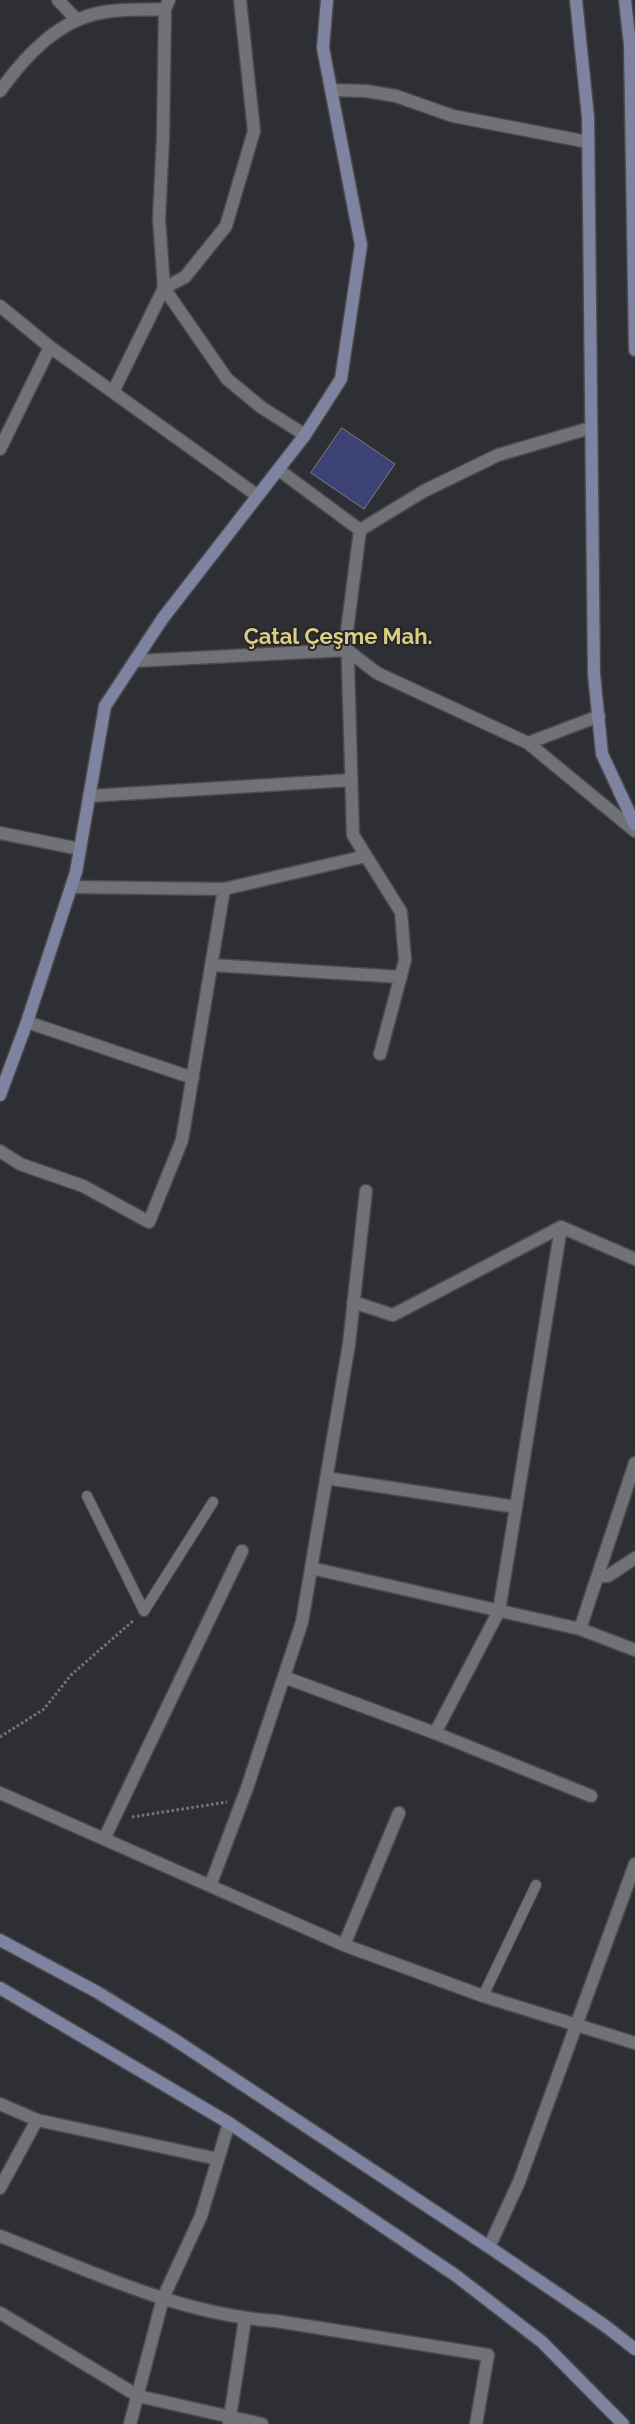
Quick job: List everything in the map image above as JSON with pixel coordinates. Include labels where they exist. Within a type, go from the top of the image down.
[{"type":"street","points":[[58,0],[78,20]]},
{"type":"street","points":[[113,392],[164,288],[185,277],[226,226],[254,131],[240,0]]},
{"type":"street","points":[[0,1093],[27,1022],[72,887],[105,706],[163,618],[279,470],[305,435],[341,379],[361,245],[323,48],[328,0]]},
{"type":"street","points":[[576,0],[588,117],[594,674],[602,754],[635,825]]},
{"type":"street","points":[[625,0],[630,45],[634,162],[635,350]]},
{"type":"street","points":[[0,91],[19,64],[56,31],[104,6],[167,5],[163,138],[158,219],[164,288],[227,378],[261,407],[305,435]]},
{"type":"street","points":[[331,90],[366,91],[396,96],[453,116],[588,142]]},
{"type":"street","points":[[0,306],[50,347],[258,496]]},
{"type":"street","points":[[0,450],[50,347]]},
{"type":"street","points":[[360,530],[424,491],[498,455],[590,428]]},
{"type":"street","points":[[279,470],[360,530]]},
{"type":"street","points":[[360,530],[347,631],[353,835],[401,912],[405,960],[380,1054]]},
{"type":"street","points":[[136,661],[347,650],[377,673],[528,743],[635,830]]},
{"type":"street","points":[[528,743],[599,716]]},
{"type":"street","points":[[89,796],[351,780]]},
{"type":"street","points":[[0,833],[80,850]]},
{"type":"street","points":[[72,887],[224,889],[366,856]]},
{"type":"street","points":[[0,1151],[20,1164],[83,1186],[149,1222],[182,1140],[224,889]]},
{"type":"street","points":[[212,965],[401,977]]},
{"type":"street","points":[[27,1022],[192,1078]]},
{"type":"street","points":[[210,1886],[243,1799],[302,1622],[353,1302],[366,1191]]},
{"type":"street","points":[[353,1302],[393,1316],[561,1227]]},
{"type":"street","points":[[561,1227],[635,1259]]},
{"type":"street","points":[[435,1733],[499,1611],[561,1227]]},
{"type":"street","points":[[580,1628],[635,1463]]},
{"type":"street","points":[[326,1478],[516,1507]]},
{"type":"street","points":[[104,1839],[242,1551]]},
{"type":"street","points":[[598,1576],[608,1576],[635,1558]]},
{"type":"street","points":[[312,1568],[580,1628],[635,1650]]},
{"type":"street","points":[[284,1677],[435,1733],[591,1796]]},
{"type":"street","points":[[0,1793],[344,1945],[484,1996],[635,2043]]},
{"type":"street","points":[[344,1945],[399,1813]]},
{"type":"street","points":[[489,2247],[519,2182],[634,1871]]},
{"type":"street","points":[[0,1940],[97,1992],[172,2038],[489,2247],[604,2325],[635,2349]]},
{"type":"street","points":[[0,1988],[229,2123],[454,2275],[542,2342],[623,2424]]},
{"type":"street","points":[[0,2104],[37,2120],[218,2159]]},
{"type":"street","points":[[0,2188],[37,2120]]},
{"type":"street","points":[[130,2424],[163,2298],[201,2216],[229,2123]]},
{"type":"street","points":[[0,2236],[163,2298],[246,2319],[276,2321],[488,2354],[476,2424]]},
{"type":"street","points":[[0,2313],[138,2396],[230,2420],[262,2424]]},
{"type":"street","points":[[230,2420],[246,2319]]},
{"type":"lane","points":[[86,1496],[144,1611]]},
{"type":"lane","points":[[144,1611],[212,1502]]},
{"type":"lane","points":[[484,1996],[536,1884]]},
{"type":"path","points":[[0,1737],[44,1709],[71,1675],[144,1611]]},
{"type":"path","points":[[114,1820],[243,1799]]},
{"type":"building","points":[[342,428],[395,464],[364,509],[311,473]]},
{"type":"district","name":"Çatal Çeşme Mah.","points":[[338,637]]}]
